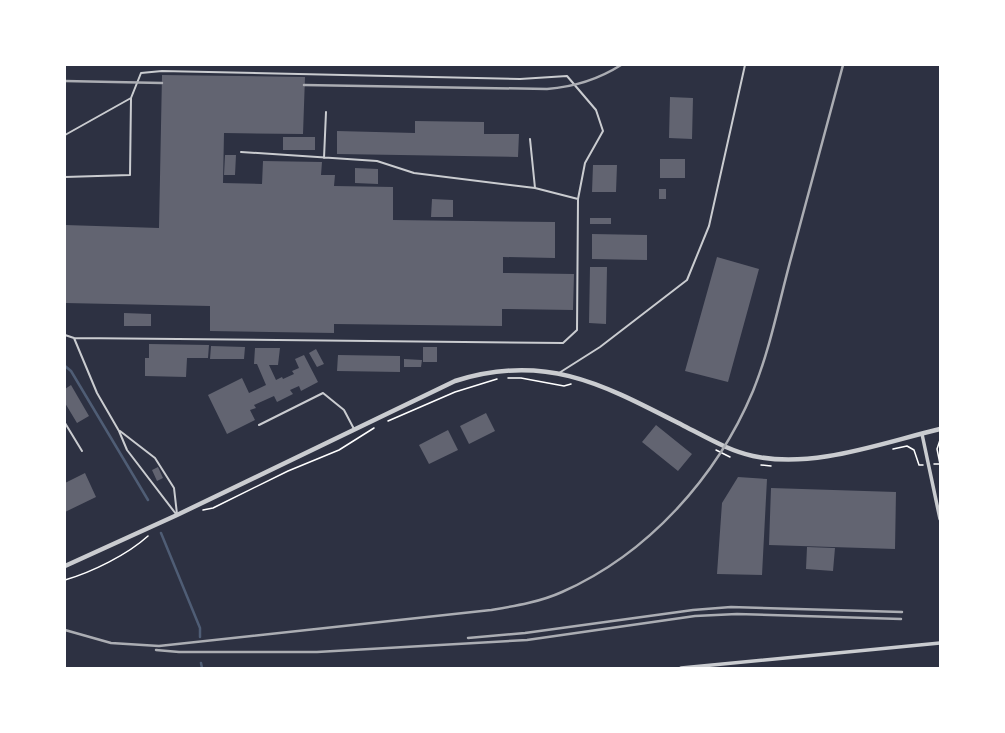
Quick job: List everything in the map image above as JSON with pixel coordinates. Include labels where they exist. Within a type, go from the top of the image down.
[{"type":"street","points":[[65,566],[177,515],[455,381],[476,374],[521,369],[560,373],[593,383],[733,450],[753,456],[783,460],[813,459],[940,429]]},
{"type":"street","points":[[922,434],[940,519]]},
{"type":"street","points":[[681,668],[940,643]]},
{"type":"lane","points":[[560,373],[600,347],[687,280],[709,226],[745,65]]},
{"type":"lane","points":[[65,177],[130,175],[131,98],[141,74],[162,71],[520,79],[567,76],[596,110],[603,131],[585,163],[578,199],[577,330],[563,343],[74,338],[65,335]]},
{"type":"lane","points":[[65,135],[131,98]]},
{"type":"lane","points":[[324,158],[326,112]]},
{"type":"lane","points":[[530,139],[534,188]]},
{"type":"lane","points":[[241,152],[377,161],[414,173],[534,188],[578,199]]},
{"type":"lane","points":[[74,338],[96,393],[119,431],[127,450],[177,515]]},
{"type":"lane","points":[[259,425],[323,393],[344,410],[354,429]]},
{"type":"lane","points":[[65,423],[82,451]]},
{"type":"lane","points":[[119,431],[155,458],[174,488],[177,515]]},
{"type":"path","points":[[505,379],[521,378],[564,386],[576,384]]},
{"type":"path","points":[[384,424],[455,392],[497,379]]},
{"type":"path","points":[[200,511],[213,508],[288,471],[339,450],[377,426]]},
{"type":"path","points":[[940,440],[937,443],[937,449],[940,464]]},
{"type":"path","points":[[711,447],[722,454]]},
{"type":"path","points":[[65,580],[79,576],[130,550],[148,536]]},
{"type":"building","points":[[162,75],[305,77],[303,134],[224,133],[223,183],[262,184],[263,161],[322,162],[321,175],[335,175],[334,186],[393,187],[393,220],[555,222],[555,258],[503,257],[503,273],[574,274],[573,310],[502,309],[502,326],[334,324],[334,333],[210,331],[210,306],[65,303],[65,225],[159,228]]},
{"type":"building","points":[[670,97],[693,98],[692,139],[669,138]]},
{"type":"building","points":[[415,121],[484,122],[484,134],[519,134],[518,157],[337,154],[337,131],[415,133]]},
{"type":"building","points":[[283,137],[315,137],[315,150],[283,150]]},
{"type":"building","points":[[225,155],[236,155],[235,175],[224,175]]},
{"type":"building","points":[[660,159],[685,159],[685,178],[660,178]]},
{"type":"building","points":[[593,165],[617,165],[616,192],[592,192]]},
{"type":"building","points":[[355,168],[378,169],[378,184],[355,183]]},
{"type":"building","points":[[659,189],[666,189],[666,199],[659,199]]},
{"type":"building","points":[[432,199],[453,200],[453,217],[431,217]]},
{"type":"building","points":[[590,218],[611,218],[611,224],[590,224]]},
{"type":"building","points":[[592,234],[647,235],[647,260],[592,259]]},
{"type":"building","points":[[717,257],[759,269],[728,382],[685,371]]},
{"type":"building","points":[[590,267],[607,267],[606,324],[589,323]]},
{"type":"building","points":[[124,313],[151,314],[151,326],[124,326]]},
{"type":"building","points":[[149,344],[209,345],[208,358],[187,358],[186,377],[145,376],[145,358],[149,358]]},
{"type":"building","points":[[211,346],[245,347],[244,359],[210,359]]},
{"type":"building","points":[[423,347],[437,347],[437,362],[423,362]]},
{"type":"building","points":[[255,348],[280,348],[278,365],[269,365],[276,380],[282,377],[283,379],[294,374],[292,371],[299,368],[295,359],[304,355],[318,382],[301,391],[299,386],[290,390],[293,394],[277,402],[274,396],[254,405],[256,408],[250,410],[255,420],[227,434],[208,395],[242,378],[249,393],[266,385],[257,364],[254,364]]},
{"type":"building","points":[[316,349],[324,364],[317,367],[309,353]]},
{"type":"building","points":[[338,355],[400,356],[400,372],[337,371]]},
{"type":"building","points":[[404,359],[422,360],[421,367],[404,367]]},
{"type":"building","points":[[71,385],[89,416],[77,423],[65,403],[65,389]]},
{"type":"building","points":[[486,413],[495,431],[469,444],[460,426]]},
{"type":"building","points":[[656,425],[692,454],[678,471],[642,442]]},
{"type":"building","points":[[448,430],[458,450],[429,464],[419,445]]},
{"type":"building","points":[[158,467],[163,478],[157,481],[152,470]]},
{"type":"building","points":[[85,473],[96,497],[65,512],[65,483]]},
{"type":"building","points":[[738,477],[767,479],[762,575],[717,574],[722,503]]},
{"type":"building","points":[[771,488],[896,492],[895,549],[769,545]]},
{"type":"building","points":[[807,547],[835,548],[833,571],[806,569]]},
{"type":"waterway","points":[[65,366],[71,371],[148,500]]},
{"type":"waterway","points":[[161,533],[200,628],[200,637]]},
{"type":"waterway","points":[[201,663],[202,668]]},
{"type":"railway","points":[[304,85],[547,89],[586,82],[621,65]]},
{"type":"railway","points":[[65,630],[111,643],[159,646],[491,610],[527,603],[562,592],[593,576],[623,557],[651,534],[676,510],[699,482],[720,453],[738,423],[753,391],[770,339],[843,65]]},
{"type":"railway","points":[[65,81],[162,83]]},
{"type":"railway","points":[[468,638],[525,633],[693,610],[731,607],[902,612]]},
{"type":"railway","points":[[156,650],[179,652],[317,652],[527,640],[695,616],[737,614],[901,619]]}]
